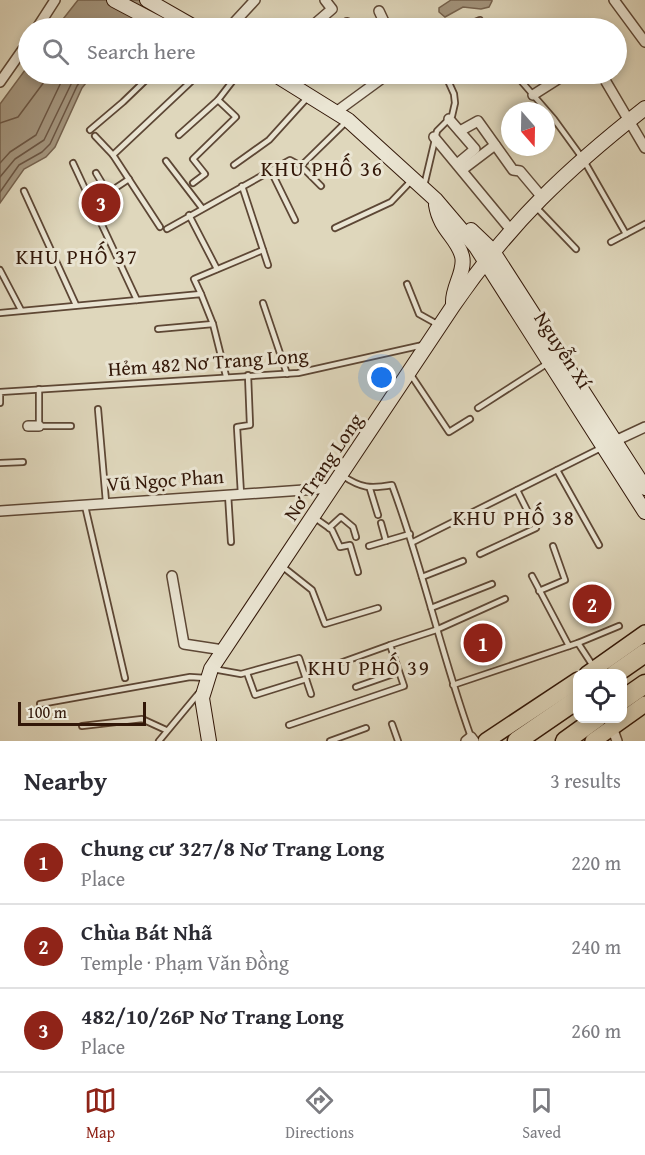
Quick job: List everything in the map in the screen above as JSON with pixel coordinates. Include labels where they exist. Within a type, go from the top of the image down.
[{"type":"highway","points":[[622,669],[645,653]]},
{"type":"highway","points":[[627,697],[645,684]]},
{"type":"highway","points":[[517,741],[573,702]]},
{"type":"highway","points":[[565,741],[607,725]]},
{"type":"main road","points":[[114,0],[147,18]]},
{"type":"main road","points":[[147,0],[178,18]]},
{"type":"main road","name":"Nguyễn Xí","points":[[290,84],[342,116],[435,200],[476,247],[488,256],[609,444],[645,512]]},
{"type":"main road","name":"Nơ Trang Long","points":[[207,678],[223,650],[488,256],[537,200],[582,159],[645,108]]},
{"type":"main road","points":[[435,200],[442,227],[459,249],[463,262],[453,296],[453,306]]},
{"type":"main road","name":"Nguyễn Xí","points":[[488,256],[548,363],[645,488]]},
{"type":"main road","points":[[594,669],[645,633]]},
{"type":"main road","points":[[207,678],[203,710],[209,741]]},
{"type":"main road","points":[[474,740],[573,683]]},
{"type":"main road","points":[[500,741],[573,693]]},
{"type":"main road","points":[[593,741],[607,725],[645,704]]},
{"type":"main road","points":[[576,741],[597,726],[607,725]]},
{"type":"street","points":[[43,18],[55,0]]},
{"type":"street","points":[[238,18],[255,0]]},
{"type":"street","points":[[322,18],[332,9],[325,0]]},
{"type":"street","points":[[614,0],[645,42]]},
{"type":"street","points":[[379,11],[382,18]]},
{"type":"street","points":[[0,82],[18,56]]},
{"type":"street","points":[[342,116],[376,84]]},
{"type":"street","points":[[533,95],[550,84]]},
{"type":"street","points":[[608,84],[645,148]]},
{"type":"street","points":[[449,119],[475,149],[459,167]]},
{"type":"street","points":[[460,131],[478,121],[513,170],[520,171],[537,200]]},
{"type":"street","points":[[434,137],[510,229]]},
{"type":"street","points":[[459,167],[495,145]]},
{"type":"street","points":[[28,426],[39,426]]},
{"type":"street","points":[[609,444],[645,427]]},
{"type":"street","name":"Vũ Ngọc Phan","points":[[0,511],[84,503],[332,488]]},
{"type":"street","points":[[172,576],[184,644],[223,650]]},
{"type":"lane","points":[[90,130],[142,84]]},
{"type":"lane","points":[[113,155],[189,84]]},
{"type":"lane","points":[[179,135],[218,100],[230,84]]},
{"type":"lane","points":[[335,228],[391,202],[418,184],[437,131],[452,116],[454,94],[450,84]]},
{"type":"lane","points":[[523,84],[582,159],[626,234]]},
{"type":"lane","points":[[234,165],[269,140],[309,96]]},
{"type":"lane","points":[[193,183],[205,174],[193,159],[236,117],[218,100]]},
{"type":"lane","points":[[301,166],[342,116]]},
{"type":"lane","points":[[95,135],[113,155],[160,227]]},
{"type":"lane","points":[[167,229],[290,160],[301,166],[321,186]]},
{"type":"lane","points":[[166,161],[202,208]]},
{"type":"lane","points":[[73,163],[137,300]]},
{"type":"lane","points":[[271,171],[295,220]]},
{"type":"lane","points":[[96,173],[108,193],[129,179]]},
{"type":"lane","points":[[242,186],[268,265]]},
{"type":"lane","points":[[24,191],[76,305]]},
{"type":"lane","points":[[537,200],[576,249]]},
{"type":"lane","points":[[189,215],[217,269]]},
{"type":"lane","points":[[611,242],[645,224]]},
{"type":"lane","points":[[226,376],[213,324],[194,279],[263,250]]},
{"type":"lane","points":[[0,270],[21,310]]},
{"type":"lane","points":[[407,284],[419,314],[439,326]]},
{"type":"lane","points":[[0,313],[201,294]]},
{"type":"lane","points":[[263,303],[286,374]]},
{"type":"lane","points":[[158,329],[213,324]]},
{"type":"lane","name":"Hẻm 482 Nơ Trang Long","points":[[0,403],[0,392],[286,374],[428,344]]},
{"type":"lane","points":[[478,408],[548,363]]},
{"type":"lane","points":[[410,373],[449,432],[470,419]]},
{"type":"lane","points":[[241,494],[237,427],[250,425],[248,375]]},
{"type":"lane","points":[[39,389],[39,426],[71,426]]},
{"type":"lane","points":[[98,409],[106,502]]},
{"type":"lane","points":[[413,542],[609,444]]},
{"type":"lane","points":[[0,463],[23,462]]},
{"type":"lane","points":[[557,470],[599,545]]},
{"type":"lane","points":[[341,474],[360,486],[370,489],[392,485],[413,542],[453,685],[474,740]]},
{"type":"lane","points":[[370,489],[378,515]]},
{"type":"lane","points":[[480,554],[536,528],[517,490]]},
{"type":"lane","points":[[228,495],[231,542]]},
{"type":"lane","points":[[84,503],[125,678]]},
{"type":"lane","points":[[313,517],[329,528],[340,547],[350,545],[358,572]]},
{"type":"lane","points":[[329,528],[340,517],[353,527],[356,537]]},
{"type":"lane","points":[[381,523],[386,541]]},
{"type":"lane","points":[[369,546],[410,534]]},
{"type":"lane","points":[[539,591],[565,580],[553,546]]},
{"type":"lane","points":[[422,577],[463,561]]},
{"type":"lane","points":[[280,565],[312,590],[325,624],[378,608]]},
{"type":"lane","points":[[532,576],[569,646]]},
{"type":"lane","points":[[431,608],[492,584]]},
{"type":"lane","points":[[340,663],[436,630],[505,599]]},
{"type":"lane","points":[[453,685],[578,643],[619,626]]},
{"type":"lane","points":[[578,643],[590,669]]},
{"type":"lane","points":[[289,725],[404,686],[390,645]]},
{"type":"lane","points":[[40,704],[190,677],[207,678],[247,674],[299,658],[311,694]]},
{"type":"lane","points":[[356,687],[399,672]]},
{"type":"lane","points":[[247,674],[255,695],[306,679]]},
{"type":"lane","points":[[159,741],[207,678]]},
{"type":"lane","points":[[82,726],[141,718],[166,730]]},
{"type":"lane","points":[[392,724],[398,741]]},
{"type":"lane","points":[[330,741],[366,728]]},
{"type":"water","points":[[78,0],[155,0],[134,18],[64,18]]},
{"type":"water","points":[[451,0],[492,1],[489,7],[481,9],[463,7],[445,17],[439,12],[439,8]]},
{"type":"water","points":[[18,80],[18,84],[85,84],[55,147],[46,157],[24,169],[0,203],[0,104]]},
{"type":"place","name":"482/10/26P Nơ Trang Long","points":[[101,203]]},
{"type":"place","name":"Chùa Bát Nhã","points":[[592,604]]},
{"type":"place","name":"Chung cư 327/8 Nơ Trang Long","points":[[483,643]]},
{"type":"district","name":"KHU PHỐ 36","points":[[322,169]]},
{"type":"district","name":"KHU PHỐ 37","points":[[77,257]]},
{"type":"district","name":"KHU PHỐ 38","points":[[514,518]]},
{"type":"district","name":"KHU PHỐ 39","points":[[369,668]]}]
